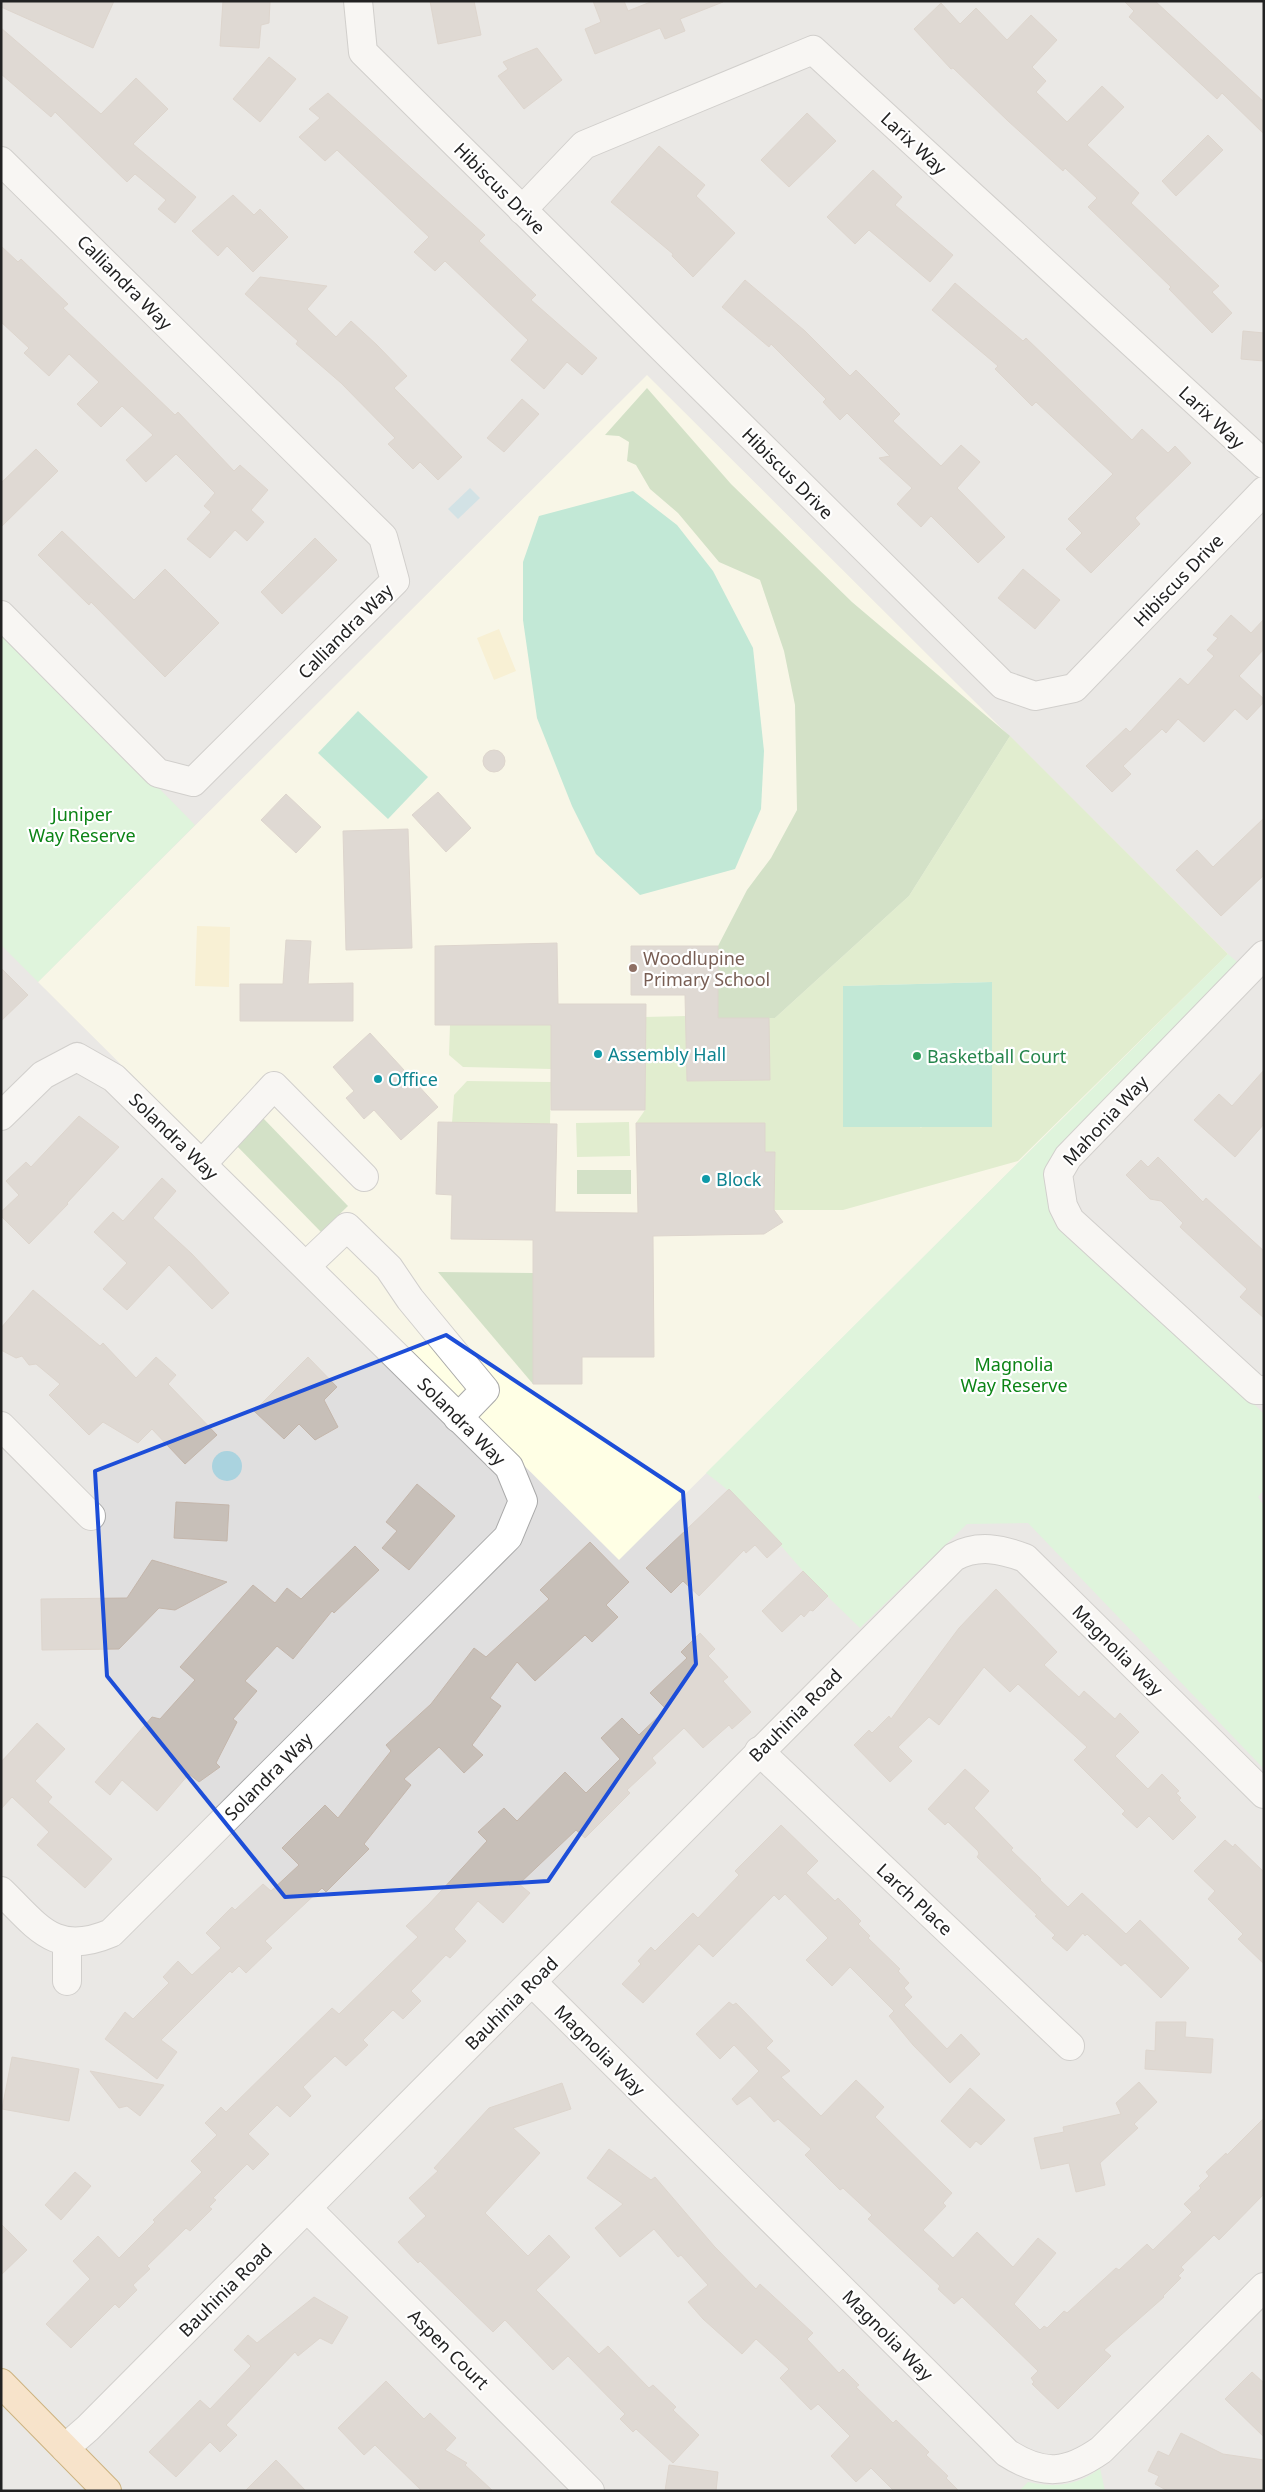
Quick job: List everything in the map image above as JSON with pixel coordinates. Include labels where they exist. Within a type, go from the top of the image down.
[{"type":"main road","points":[[1,2383],[107,2491]]},
{"type":"street","name":"Hibiscus Drive","points":[[358,1],[363,52],[1003,686],[1035,696],[1074,688],[1264,491]]},
{"type":"street","name":"Larix Way","points":[[522,210],[584,145],[813,50],[1264,464]]},
{"type":"street","name":"Calliandra Way","points":[[1,161],[384,537],[395,581],[193,782],[158,773],[1,615]]},
{"type":"street","name":"Mahonia Way","points":[[1264,955],[1068,1157],[1058,1174],[1062,1206],[1070,1220],[1256,1390],[1264,1390]]},
{"type":"street","name":"Solandra Way","points":[[1,1116],[44,1075],[77,1057],[114,1078],[509,1467],[523,1501],[508,1537],[111,1933],[91,1941],[67,1942],[45,1934],[1,1891]]},
{"type":"street","points":[[202,1164],[274,1086],[364,1177]]},
{"type":"street","points":[[306,1266],[347,1227],[382,1261],[485,1390],[458,1418]]},
{"type":"street","points":[[1,1426],[91,1516]]},
{"type":"street","name":"Magnolia Way","points":[[954,1557],[968,1551],[987,1548],[1025,1558],[1264,1794]]},
{"type":"street","name":"Bauhinia Road","points":[[65,2448],[88,2428],[954,1557]]},
{"type":"street","name":"Larch Place","points":[[759,1751],[1070,2046]]},
{"type":"street","points":[[67,1942],[67,1981]]},
{"type":"street","name":"Magnolia Way","points":[[532,1982],[1008,2453],[1022,2463],[1050,2471],[1075,2465],[1101,2450],[1264,2287]]},
{"type":"street","name":"Aspen Court","points":[[307,2208],[590,2491]]},
{"type":"highlighted area","points":[[446,1335],[683,1492],[696,1664],[548,1881],[285,1897],[107,1676],[95,1471]]},
{"type":"shaded area","points":[[1,1],[1264,1],[1264,2491],[1,2491]]},
{"type":"shaded area","name":"Woodlupine Primary School","points":[[647,375],[1228,954],[619,1560],[38,982]]},
{"type":"green space","points":[[647,388],[731,484],[852,602],[1010,736],[909,896],[775,1018],[718,1018],[718,946],[747,890],[771,858],[797,810],[795,705],[784,651],[760,580],[719,562],[678,513],[650,489],[636,465],[627,461],[629,442],[619,436],[605,435]]},
{"type":"green space","points":[[633,491],[677,525],[713,571],[753,648],[764,751],[761,809],[735,869],[640,895],[596,854],[572,806],[537,718],[523,620],[523,562],[539,516]]},
{"type":"green space","name":"Juniper Way Reserve","points":[[1,627],[195,825],[38,982],[1,945]]},
{"type":"green space","points":[[358,711],[428,777],[388,819],[318,753]]},
{"type":"green space","points":[[1010,736],[1228,954],[1018,1161],[843,1210],[774,1210],[775,1153],[765,1152],[765,1123],[636,1123],[645,1110],[644,1017],[686,1016],[687,1081],[769,1080],[769,1018],[775,1018],[909,896]],"holes":[[[991,982],[921,1128],[843,986]]]},
{"type":"green space","name":"Magnolia Way Reserve","points":[[1228,954],[1252,975],[1066,1174],[1070,1220],[1264,1414],[1264,1490],[1258,1497],[1264,1506],[1264,1769],[1028,1523],[967,1524],[860,1628],[810,1578],[745,1507],[706,1473]]},
{"type":"green space","name":"Basketball Court","points":[[992,982],[992,1127],[843,1127],[843,986]]},
{"type":"green space","points":[[450,1025],[551,1025],[551,1069],[463,1067],[449,1055]]},
{"type":"green space","points":[[467,1081],[551,1082],[550,1124],[452,1123],[454,1095]]},
{"type":"green space","points":[[262,1117],[348,1206],[321,1232],[234,1143]]},
{"type":"green space","points":[[629,1122],[630,1156],[577,1157],[576,1123]]},
{"type":"green space","points":[[577,1170],[631,1170],[631,1194],[577,1194]]},
{"type":"green space","points":[[438,1272],[533,1273],[533,1384]]},
{"type":"green space","points":[[1100,2468],[1105,2491],[1019,2491],[1028,2482],[1057,2485],[1075,2482]]},
{"type":"sand","points":[[499,629],[516,671],[494,680],[477,638]]},
{"type":"sand","points":[[197,926],[230,927],[229,987],[195,986]]},
{"type":"water","points":[[470,488],[480,498],[458,519],[448,509]]},
{"type":"water","points":[[227,1451],[238,1455],[242,1466],[238,1477],[227,1481],[216,1477],[212,1466],[216,1455]]},
{"type":"building","points":[[1,1],[114,1],[93,48],[1,7]]},
{"type":"building","points":[[223,1],[270,1],[269,23],[261,25],[259,48],[220,46]]},
{"type":"building","points":[[430,1],[474,1],[481,35],[438,44]]},
{"type":"building","points":[[593,1],[624,1],[628,11],[653,1],[723,2],[680,19],[685,31],[665,39],[660,28],[595,54],[585,29],[601,22]]},
{"type":"building","points":[[1124,1],[1155,1],[1264,102],[1264,134],[1222,93],[1217,99],[1129,17],[1134,11]]},
{"type":"building","points":[[941,3],[960,24],[976,8],[1007,40],[1031,15],[1057,40],[1032,67],[1046,81],[1036,92],[1067,122],[1102,86],[1124,107],[1087,145],[1139,193],[1131,203],[1219,286],[1212,292],[1232,313],[1212,333],[1169,289],[1171,287],[1088,207],[1097,198],[1065,168],[1063,171],[953,68],[951,69],[914,29]]},
{"type":"building","points":[[1,28],[101,114],[136,78],[168,109],[133,144],[196,197],[175,223],[158,209],[166,200],[135,174],[127,182],[55,112],[51,117],[1,74]]},
{"type":"building","points":[[537,48],[562,80],[524,109],[498,76],[508,69],[503,62]]},
{"type":"building","points":[[269,57],[296,79],[260,122],[233,99]]},
{"type":"building","points":[[328,93],[485,235],[479,241],[536,295],[531,300],[597,358],[582,375],[567,362],[544,389],[511,360],[528,340],[445,261],[435,271],[414,252],[429,237],[337,150],[325,161],[299,137],[320,118],[309,109]]},
{"type":"building","points":[[807,113],[836,141],[789,187],[761,160]]},
{"type":"building","points":[[1208,135],[1223,150],[1176,196],[1162,181]]},
{"type":"building","points":[[659,146],[705,185],[696,196],[735,233],[693,277],[672,256],[673,254],[611,202]]},
{"type":"building","points":[[873,170],[902,197],[895,205],[953,255],[930,282],[869,230],[855,244],[827,217]]},
{"type":"building","points":[[233,195],[254,215],[260,209],[288,237],[253,272],[227,246],[218,256],[192,231]]},
{"type":"building","points":[[1,246],[18,262],[21,259],[68,304],[63,308],[175,415],[178,412],[234,471],[240,465],[268,490],[251,510],[264,522],[247,541],[235,530],[210,558],[187,539],[211,512],[204,506],[215,493],[176,454],[146,482],[126,460],[153,435],[122,406],[101,427],[77,404],[99,382],[69,354],[49,376],[24,353],[29,348],[1,322]]},
{"type":"building","points":[[260,277],[327,286],[307,309],[336,337],[351,321],[377,345],[407,376],[394,388],[462,457],[438,480],[420,462],[413,469],[388,444],[395,438],[341,383],[296,344],[298,341],[245,294]]},
{"type":"building","points":[[745,280],[805,331],[850,376],[856,370],[900,414],[893,421],[941,466],[961,445],[980,462],[957,488],[1005,537],[978,563],[931,516],[921,527],[897,504],[912,488],[879,458],[890,456],[847,413],[840,420],[823,402],[826,399],[771,344],[769,347],[722,307]]},
{"type":"building","points":[[955,283],[1023,341],[1026,338],[1132,440],[1142,429],[1168,453],[1175,446],[1191,463],[1135,518],[1140,524],[1091,573],[1066,549],[1082,533],[1068,519],[1113,474],[1036,402],[1032,406],[995,369],[998,366],[932,310]]},
{"type":"building","points":[[1243,331],[1264,333],[1264,361],[1241,359]]},
{"type":"building","points":[[522,399],[539,414],[504,452],[487,438]]},
{"type":"building","points":[[36,449],[58,471],[1,527],[1,483]]},
{"type":"building","points":[[62,531],[134,600],[165,569],[219,623],[165,677],[91,602],[89,605],[38,555]]},
{"type":"building","points":[[315,538],[337,560],[282,614],[261,592]]},
{"type":"building","points":[[1023,569],[1060,600],[1035,629],[998,598]]},
{"type":"building","points":[[1231,615],[1251,633],[1264,619],[1264,649],[1239,676],[1264,699],[1264,702],[1247,720],[1235,709],[1204,742],[1178,719],[1166,733],[1162,729],[1123,766],[1131,774],[1112,792],[1086,766],[1126,728],[1130,732],[1180,678],[1188,685],[1214,656],[1207,650],[1218,638],[1213,635]]},
{"type":"building","points":[[494,750],[502,753],[505,761],[502,769],[494,772],[486,769],[483,761],[486,753]]},
{"type":"building","points":[[438,792],[471,828],[446,852],[412,815]]},
{"type":"building","points":[[286,794],[321,827],[296,853],[261,820]]},
{"type":"building","points":[[1264,818],[1264,875],[1221,916],[1176,870],[1197,850],[1213,867]]},
{"type":"building","points":[[408,829],[412,948],[346,950],[343,831]]},
{"type":"building","points":[[286,940],[311,941],[308,984],[353,983],[353,1021],[240,1021],[240,984],[283,984]]},
{"type":"building","points":[[557,943],[558,1004],[646,1004],[645,1110],[551,1110],[551,1025],[435,1025],[435,946]]},
{"type":"building","points":[[631,946],[718,946],[718,1018],[769,1018],[770,1080],[687,1081],[685,995],[631,995]]},
{"type":"building","points":[[1,968],[28,995],[1,1021]]},
{"type":"building","name":"Office","points":[[370,1033],[438,1107],[401,1140],[374,1110],[364,1119],[346,1098],[354,1091],[333,1067]]},
{"type":"building","points":[[1264,1070],[1264,1124],[1235,1157],[1194,1120],[1219,1094],[1232,1106]]},
{"type":"building","points":[[79,1116],[119,1147],[29,1244],[1,1216],[1,1212],[19,1195],[6,1181],[26,1162],[31,1167]]},
{"type":"building","points":[[438,1122],[557,1124],[555,1212],[638,1213],[636,1123],[765,1123],[765,1152],[775,1152],[774,1210],[783,1222],[764,1234],[653,1236],[654,1357],[582,1357],[582,1384],[533,1384],[533,1240],[451,1239],[452,1195],[436,1194]]},
{"type":"building","points":[[1158,1157],[1203,1202],[1206,1198],[1264,1251],[1264,1318],[1240,1297],[1247,1289],[1180,1227],[1183,1223],[1161,1201],[1150,1199],[1126,1175],[1141,1160],[1148,1167]]},
{"type":"building","points":[[162,1178],[176,1191],[153,1218],[192,1254],[229,1293],[212,1309],[169,1265],[127,1310],[103,1289],[127,1263],[94,1232],[113,1212],[123,1221]]},
{"type":"building","points":[[33,1290],[100,1346],[103,1343],[136,1378],[156,1357],[176,1375],[168,1384],[217,1435],[185,1464],[152,1429],[138,1443],[103,1422],[89,1435],[49,1395],[60,1384],[36,1364],[29,1365],[22,1356],[16,1358],[1,1350],[1,1328]]},
{"type":"building","points":[[308,1357],[337,1387],[324,1400],[338,1427],[315,1440],[299,1424],[284,1439],[254,1411]]},
{"type":"building","points":[[417,1484],[455,1516],[409,1570],[382,1548],[397,1531],[386,1522]]},
{"type":"building","points":[[729,1489],[782,1544],[767,1558],[755,1545],[746,1553],[744,1550],[699,1596],[683,1581],[671,1593],[646,1568]]},
{"type":"building","points":[[176,1502],[229,1505],[227,1541],[174,1538]]},
{"type":"building","points":[[590,1542],[629,1582],[606,1605],[618,1617],[592,1642],[585,1635],[535,1681],[517,1662],[490,1698],[501,1706],[472,1745],[483,1755],[464,1773],[439,1747],[404,1779],[411,1785],[364,1844],[369,1849],[326,1892],[322,1888],[265,1941],[272,1948],[246,1973],[239,1966],[232,1973],[230,1971],[161,2040],[177,2052],[157,2079],[105,2039],[125,2012],[133,2019],[169,1983],[163,1977],[178,1961],[192,1975],[221,1948],[206,1933],[232,1907],[235,1910],[263,1884],[271,1891],[299,1865],[282,1848],[325,1805],[338,1818],[391,1751],[386,1745],[431,1704],[474,1648],[486,1657],[549,1599],[540,1590]]},
{"type":"building","points":[[355,1546],[379,1570],[334,1613],[332,1611],[293,1659],[277,1646],[245,1681],[257,1691],[233,1719],[237,1722],[216,1763],[220,1767],[199,1782],[189,1774],[157,1811],[122,1780],[110,1795],[95,1782],[152,1717],[160,1719],[195,1680],[180,1667],[253,1585],[275,1603],[287,1588],[301,1599]]},
{"type":"building","points":[[152,1560],[227,1582],[175,1610],[159,1608],[119,1649],[42,1650],[41,1599],[127,1598]]},
{"type":"building","points":[[803,1571],[828,1596],[813,1611],[810,1610],[804,1617],[801,1614],[782,1632],[762,1611]]},
{"type":"building","points":[[996,1589],[1057,1652],[1044,1665],[1079,1697],[1084,1691],[1115,1719],[1120,1713],[1139,1732],[1115,1756],[1148,1789],[1162,1774],[1179,1791],[1176,1793],[1181,1798],[1179,1800],[1196,1817],[1173,1840],[1149,1816],[1137,1828],[1122,1814],[1125,1811],[1074,1760],[1087,1747],[1018,1684],[1010,1692],[984,1667],[939,1725],[929,1717],[898,1747],[912,1761],[890,1782],[854,1745],[869,1730],[872,1733],[889,1716],[891,1719],[959,1628]]},
{"type":"building","points":[[700,1633],[715,1649],[708,1656],[728,1677],[723,1681],[751,1712],[732,1729],[729,1725],[703,1748],[684,1728],[652,1758],[656,1763],[627,1790],[630,1793],[585,1838],[576,1830],[519,1884],[530,1893],[503,1923],[478,1901],[454,1929],[466,1941],[450,1958],[446,1955],[411,1991],[421,2001],[403,2019],[393,2010],[363,2040],[368,2045],[346,2066],[335,2056],[303,2087],[311,2096],[290,2117],[277,2105],[248,2134],[269,2154],[253,2170],[247,2164],[213,2198],[216,2200],[209,2207],[212,2209],[190,2231],[186,2228],[147,2266],[150,2269],[133,2285],[137,2290],[119,2308],[115,2304],[71,2348],[46,2324],[90,2279],[73,2261],[98,2236],[119,2258],[155,2222],[153,2220],[202,2172],[191,2161],[217,2135],[205,2123],[221,2107],[226,2112],[332,2008],[339,2014],[418,1937],[406,1926],[487,1841],[478,1832],[504,1808],[517,1821],[565,1772],[586,1793],[620,1759],[601,1738],[622,1718],[639,1735],[666,1709],[650,1693],[687,1658],[681,1652]]},
{"type":"building","points":[[37,1723],[65,1749],[35,1781],[52,1797],[48,1802],[112,1859],[85,1888],[37,1845],[49,1832],[12,1797],[1,1809],[1,1762]]},
{"type":"building","points":[[965,1769],[989,1791],[974,1808],[1013,1848],[1011,1850],[1068,1907],[1082,1893],[1126,1934],[1140,1920],[1189,1968],[1161,1998],[1125,1963],[1121,1966],[1087,1934],[1085,1936],[1083,1933],[1067,1951],[1052,1938],[1055,1935],[1035,1916],[1037,1915],[977,1857],[978,1851],[948,1822],[945,1825],[928,1809]]},
{"type":"building","points":[[781,1825],[818,1861],[806,1873],[835,1901],[838,1898],[861,1921],[858,1924],[870,1936],[868,1938],[900,1969],[898,1971],[909,1983],[904,1988],[912,1997],[904,2005],[947,2049],[961,2034],[980,2054],[950,2083],[913,2045],[889,2016],[894,2011],[850,1967],[832,1986],[806,1960],[828,1938],[785,1894],[779,1900],[774,1895],[713,1957],[699,1944],[643,2003],[622,1984],[641,1964],[638,1961],[651,1947],[655,1951],[693,1913],[698,1918],[739,1875],[735,1871]]},
{"type":"building","points":[[1225,1840],[1233,1847],[1235,1844],[1264,1872],[1264,1964],[1238,1939],[1243,1934],[1208,1899],[1215,1891],[1194,1871]]},
{"type":"building","points":[[729,2002],[733,2005],[736,2003],[773,2041],[766,2048],[790,2071],[781,2077],[821,2116],[856,2080],[884,2107],[875,2117],[952,2193],[943,2203],[946,2206],[923,2230],[953,2258],[977,2232],[1013,2267],[1038,2238],[1056,2253],[1014,2304],[1040,2330],[1044,2326],[1047,2328],[1064,2311],[1067,2313],[1116,2268],[1119,2270],[1147,2244],[1153,2250],[1192,2212],[1184,2204],[1201,2188],[1199,2186],[1209,2176],[1206,2172],[1226,2153],[1227,2155],[1264,2118],[1264,2194],[1219,2240],[1214,2235],[1181,2267],[1184,2270],[1178,2276],[1181,2278],[1164,2297],[1104,2350],[1111,2356],[1058,2409],[1032,2384],[1034,2382],[1031,2378],[1038,2371],[962,2297],[954,2304],[938,2289],[940,2286],[868,2219],[872,2215],[843,2188],[840,2190],[805,2155],[811,2149],[778,2119],[774,2122],[750,2096],[737,2105],[732,2099],[759,2071],[734,2045],[720,2059],[696,2034]]},
{"type":"building","points":[[1156,2022],[1186,2022],[1185,2037],[1213,2039],[1211,2073],[1145,2069],[1146,2050],[1155,2051]]},
{"type":"building","points":[[12,2057],[79,2069],[69,2121],[2,2109]]},
{"type":"building","points":[[90,2071],[164,2085],[140,2116],[127,2106],[119,2108]]},
{"type":"building","points":[[1139,2082],[1157,2102],[1134,2124],[1138,2128],[1100,2163],[1105,2185],[1076,2192],[1069,2163],[1041,2169],[1034,2138],[1064,2132],[1063,2127],[1121,2114],[1116,2103]]},
{"type":"building","points":[[562,2083],[571,2109],[513,2128],[540,2153],[485,2213],[528,2256],[549,2235],[570,2257],[536,2290],[599,2354],[608,2346],[649,2388],[653,2385],[676,2407],[673,2410],[699,2435],[673,2463],[636,2429],[633,2432],[620,2419],[625,2414],[568,2356],[553,2370],[505,2320],[493,2332],[398,2242],[426,2216],[409,2198],[438,2171],[434,2168],[489,2108]]},
{"type":"building","points":[[970,2088],[1005,2120],[981,2145],[976,2141],[970,2148],[941,2121]]},
{"type":"building","points":[[609,2149],[651,2180],[655,2177],[714,2246],[756,2289],[760,2284],[813,2333],[807,2339],[839,2373],[843,2369],[859,2385],[856,2387],[893,2423],[896,2420],[929,2452],[926,2455],[948,2476],[946,2478],[959,2491],[894,2491],[871,2468],[856,2482],[831,2456],[850,2436],[818,2404],[811,2410],[780,2378],[789,2369],[756,2339],[742,2354],[703,2319],[688,2302],[708,2285],[681,2255],[678,2257],[654,2229],[620,2257],[595,2228],[623,2204],[587,2178]]},
{"type":"building","points":[[75,2172],[91,2186],[61,2220],[45,2205]]},
{"type":"building","points":[[1,2224],[27,2250],[1,2275]]},
{"type":"building","points":[[314,2297],[348,2317],[332,2344],[320,2338],[298,2356],[295,2352],[226,2425],[237,2435],[220,2452],[210,2442],[176,2477],[149,2452],[200,2400],[210,2409],[251,2366],[234,2350],[248,2335],[257,2343]]},
{"type":"building","points":[[1252,2372],[1264,2383],[1264,2437],[1225,2399]]},
{"type":"building","points":[[386,2381],[424,2419],[430,2413],[456,2438],[445,2450],[467,2463],[465,2465],[493,2491],[422,2491],[375,2445],[364,2455],[338,2428]]},
{"type":"building","points":[[1181,2433],[1223,2454],[1264,2460],[1264,2491],[1168,2491],[1155,2484],[1159,2476],[1148,2471],[1158,2451],[1169,2456]]},
{"type":"building","points":[[276,2460],[306,2491],[245,2491]]},
{"type":"building","points":[[669,2465],[718,2472],[716,2491],[665,2491]]},
{"type":"place","name":"Woodlupine Primary School","points":[[633,968]]},
{"type":"place","name":"Assembly Hall","points":[[598,1054]]},
{"type":"place","name":"Basketball Court","points":[[917,1056]]},
{"type":"place","name":"Office","points":[[378,1079]]},
{"type":"place","name":"Block","points":[[706,1179]]}]
